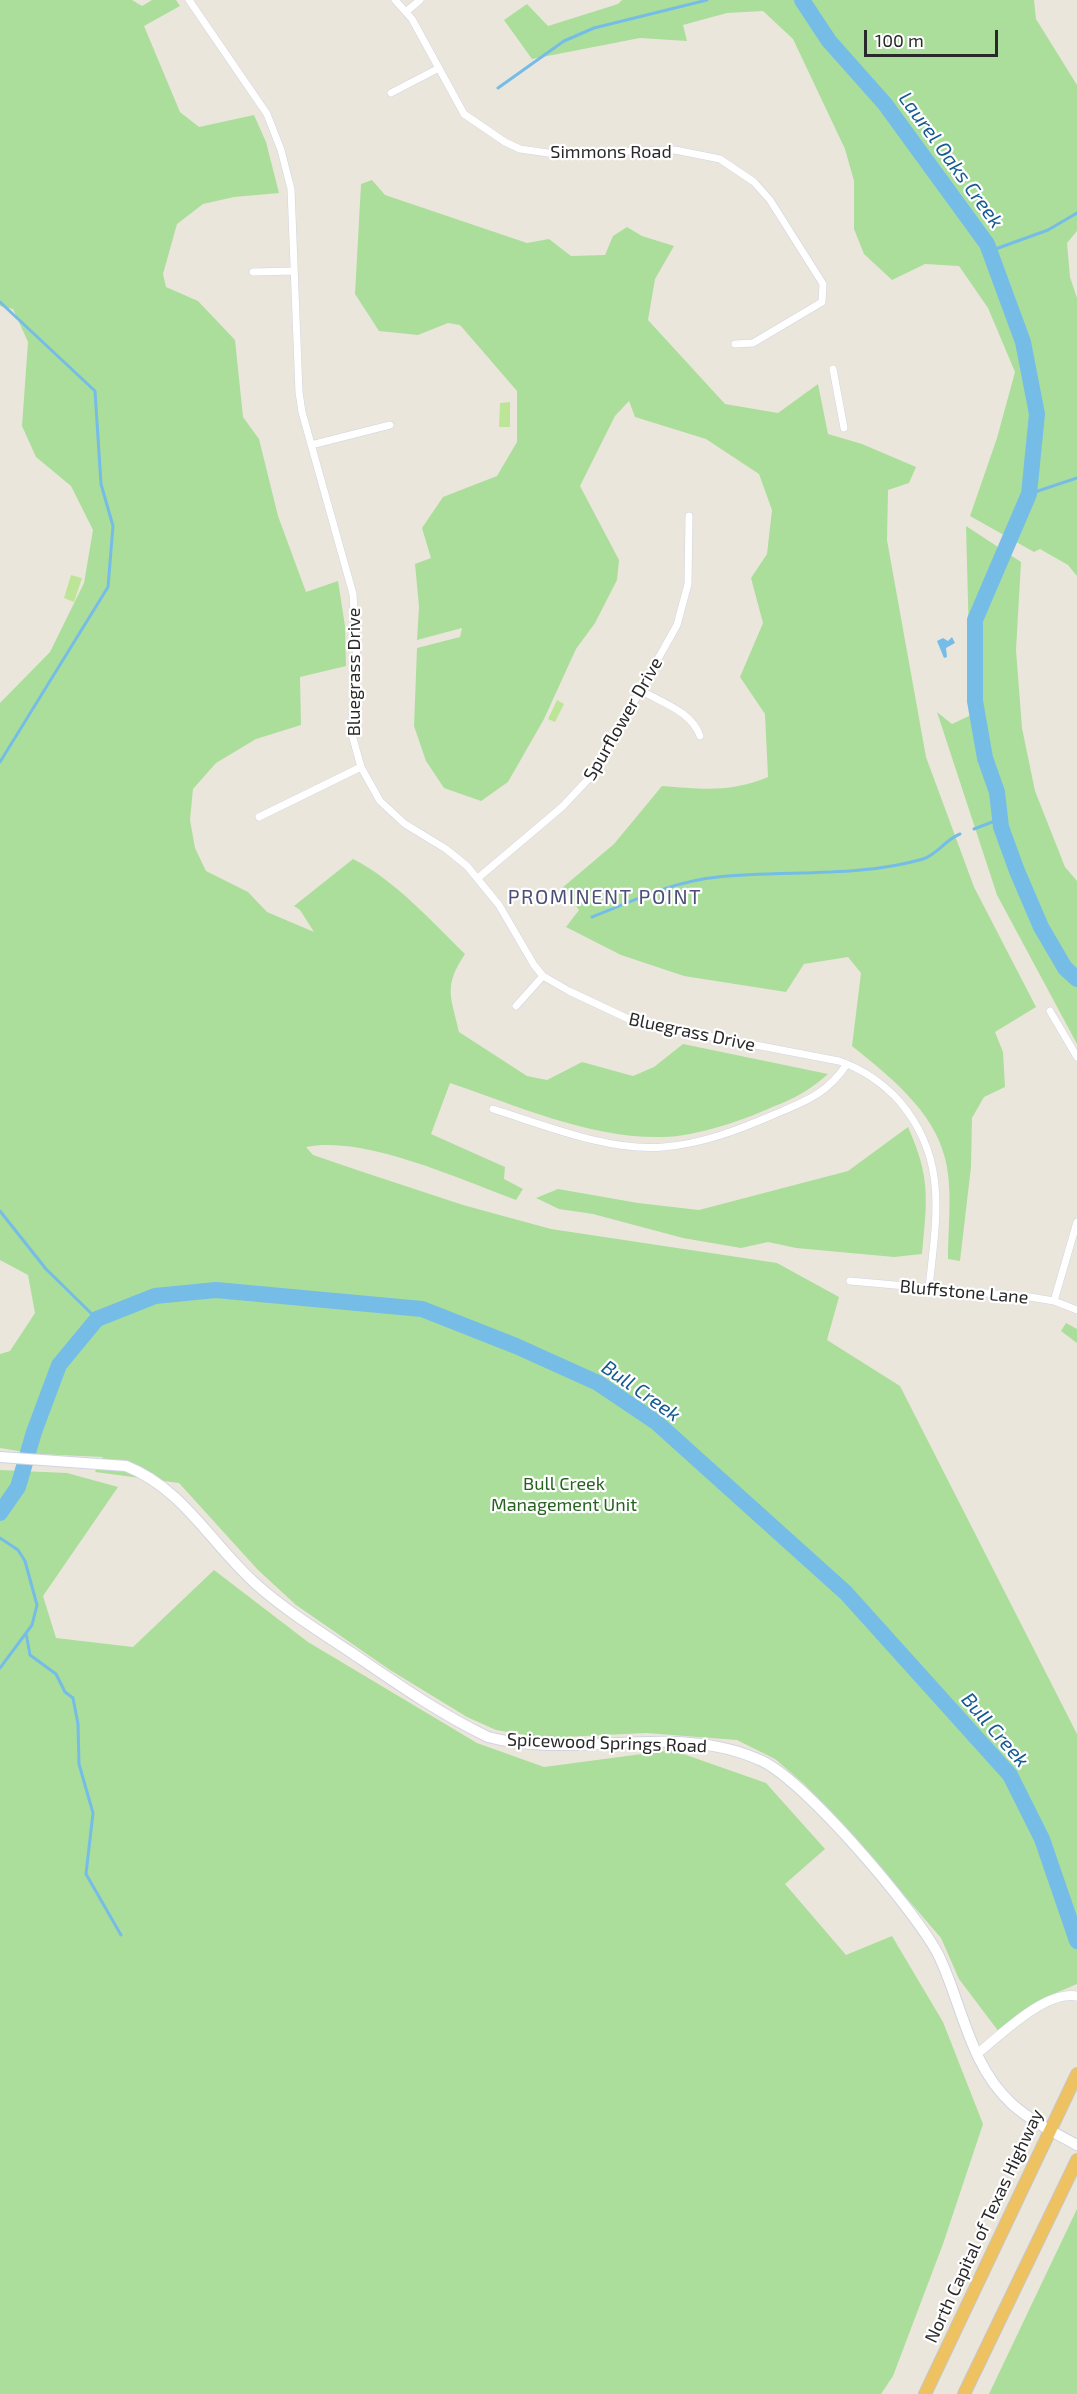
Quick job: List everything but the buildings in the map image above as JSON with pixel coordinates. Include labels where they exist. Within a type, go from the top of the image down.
[{"type":"highway","name":"North Capital of Texas Highway","points":[[925,2394],[1077,2074]]},
{"type":"highway","points":[[964,2394],[1077,2160]]},
{"type":"main road","name":"Spicewood Springs Road","points":[[0,1457],[126,1466],[161,1484],[178,1497],[254,1582],[280,1605],[375,1668],[488,1737],[524,1744],[690,1743],[740,1752],[764,1762],[799,1789],[830,1820],[927,1936],[943,1967],[977,2054],[1010,2102],[1049,2130],[1077,2145]]},
{"type":"street","name":"Bluegrass Drive","points":[[189,0],[257,98],[274,131],[291,189],[299,392],[311,445],[353,594],[357,662],[351,730],[361,767],[380,801],[391,814],[446,849],[478,878],[499,905],[525,954],[543,976],[569,991],[635,1022],[818,1056],[847,1064],[880,1083],[916,1123],[926,1141],[935,1175],[937,1200],[929,1288]]},
{"type":"street","name":"Simmons Road","points":[[395,0],[406,11],[464,114],[490,133],[519,149],[548,153],[675,150],[713,157],[738,170],[770,200],[823,284],[822,302],[753,343],[735,344]]},
{"type":"street","points":[[406,11],[420,0]]},
{"type":"street","points":[[391,93],[439,68]]},
{"type":"street","points":[[253,272],[293,271]]},
{"type":"street","points":[[833,369],[844,428]]},
{"type":"street","points":[[311,445],[390,424]]},
{"type":"street","name":"Spurflower Drive","points":[[478,878],[580,791],[594,773],[642,691],[677,625],[684,603],[688,584],[689,516]]},
{"type":"street","points":[[642,691],[688,717],[696,724],[700,736]]},
{"type":"street","points":[[259,817],[361,767]]},
{"type":"street","points":[[516,1006],[543,976]]},
{"type":"street","points":[[1050,1011],[1077,1057]]},
{"type":"street","points":[[493,1109],[582,1136],[622,1144],[662,1148],[735,1131],[819,1095],[836,1080],[847,1064]]},
{"type":"street","points":[[1054,1301],[1077,1222]]},
{"type":"street","name":"Bluffstone Lane","points":[[850,1281],[1006,1294],[1054,1301],[1077,1310]]},
{"type":"street","points":[[977,2054],[1046,2002],[1065,1995],[1077,1995]]},
{"type":"green space","name":"Bull Creek Management Unit","points":[[0,0],[132,0],[142,6],[152,0],[176,0],[180,6],[144,26],[180,112],[199,127],[254,115],[266,142],[279,193],[234,197],[203,204],[177,224],[163,274],[166,287],[198,301],[235,340],[243,417],[259,439],[278,516],[306,592],[338,581],[345,626],[346,666],[300,677],[301,725],[256,739],[216,763],[193,789],[190,820],[195,848],[206,871],[248,892],[267,912],[314,932],[300,910],[294,906],[353,859],[369,868],[412,902],[465,954],[451,984],[459,1032],[527,1076],[547,1080],[582,1062],[633,1076],[654,1067],[683,1044],[828,1074],[811,1088],[746,1118],[698,1132],[663,1137],[609,1133],[582,1127],[528,1111],[450,1083],[431,1134],[505,1167],[504,1179],[523,1189],[516,1200],[440,1171],[383,1153],[355,1147],[329,1145],[306,1147],[313,1155],[363,1172],[463,1205],[551,1229],[777,1263],[839,1297],[827,1340],[900,1386],[1077,1734],[1077,1984],[1044,1998],[999,2032],[959,1979],[941,1938],[847,1829],[804,1784],[775,1759],[737,1740],[646,1733],[543,1738],[496,1730],[467,1717],[390,1670],[296,1605],[258,1570],[179,1483],[95,1472],[103,1457],[36,1454],[0,1448],[0,1354],[10,1351],[35,1313],[28,1275],[0,1260],[0,703],[50,652],[84,583],[93,530],[71,486],[36,457],[22,426],[28,342],[13,309],[0,306]]},
{"type":"green space","points":[[622,0],[1034,0],[1036,19],[1077,85],[1077,231],[1067,243],[1070,277],[1077,298],[1077,576],[1068,565],[1040,549],[1034,552],[970,516],[997,438],[1015,372],[988,308],[959,266],[925,264],[892,280],[864,254],[854,229],[854,181],[845,149],[793,39],[763,11],[727,13],[683,25],[687,41],[640,38],[532,59],[504,20],[527,4],[548,26],[618,4]]},
{"type":"green space","points":[[372,180],[385,195],[527,243],[549,239],[571,256],[605,255],[613,236],[627,227],[642,236],[674,246],[655,279],[648,320],[725,404],[778,413],[818,384],[828,434],[862,444],[916,467],[909,483],[888,490],[887,540],[926,757],[974,887],[1036,1007],[995,1032],[1003,1052],[1005,1087],[984,1097],[972,1118],[971,1167],[960,1261],[948,1259],[949,1182],[945,1158],[939,1141],[920,1109],[908,1095],[852,1046],[861,973],[848,957],[804,964],[786,992],[684,976],[621,955],[566,927],[579,910],[562,888],[614,844],[662,786],[728,788],[768,777],[765,714],[740,677],[763,623],[751,578],[767,554],[772,510],[759,474],[706,439],[635,417],[629,401],[615,416],[580,486],[619,560],[617,580],[595,623],[576,649],[544,719],[508,782],[481,801],[444,788],[426,761],[414,726],[417,648],[460,637],[462,628],[417,640],[419,607],[415,564],[431,558],[422,528],[443,497],[497,476],[517,442],[517,391],[460,325],[448,323],[418,335],[379,331],[355,294],[361,184]]},
{"type":"green space","points":[[510,402],[510,427],[499,427],[500,403]]},
{"type":"green space","points":[[966,526],[1021,562],[1016,650],[1022,728],[1035,791],[1065,867],[1077,881],[1077,1044],[997,895],[937,712],[952,724],[971,715]]},
{"type":"green space","points":[[71,575],[82,578],[74,602],[64,598]]},
{"type":"green space","points":[[557,700],[564,704],[555,722],[548,719]]},
{"type":"green space","points":[[908,1127],[921,1161],[926,1189],[922,1254],[894,1257],[796,1248],[768,1242],[741,1248],[683,1238],[593,1214],[559,1209],[536,1198],[558,1189],[638,1203],[699,1210],[848,1171]]},
{"type":"green space","points":[[1066,1323],[1077,1329],[1077,1343],[1061,1331]]},
{"type":"green space","points":[[0,1470],[67,1473],[118,1487],[43,1596],[56,1638],[133,1647],[214,1570],[308,1642],[477,1743],[544,1767],[672,1750],[766,1783],[825,1849],[785,1884],[846,1955],[892,1936],[943,2022],[983,2124],[943,2244],[893,2376],[881,2394],[0,2394]]},
{"type":"green space","points":[[1077,2209],[1077,2394],[989,2394]]},
{"type":"water","points":[[952,637],[955,643],[946,648],[947,657],[944,658],[937,641],[943,638],[948,641]]},
{"type":"waterway","points":[[498,88],[564,41],[594,28],[707,0]]},
{"type":"waterway","name":"Laurel Oaks Creek","points":[[802,0],[829,41],[885,104],[987,244],[1023,342],[1037,414],[1029,494],[975,620],[975,701],[985,758],[997,792],[1001,827],[1017,871],[1041,927],[1065,968],[1077,979]]},
{"type":"waterway","points":[[990,251],[1048,230],[1077,213]]},
{"type":"waterway","points":[[0,302],[95,391],[101,484],[113,526],[108,587],[0,762]]},
{"type":"waterway","points":[[1029,494],[1077,478]]},
{"type":"waterway","points":[[974,829],[1000,819]]},
{"type":"waterway","points":[[592,917],[654,893],[702,879],[847,871],[898,865],[928,857],[960,834]]},
{"type":"waterway","points":[[0,1211],[46,1269],[97,1319]]},
{"type":"waterway","name":"Bull Creek","points":[[0,1513],[18,1487],[34,1432],[59,1365],[97,1319],[155,1296],[216,1290],[422,1309],[516,1346],[598,1383],[656,1422],[846,1593],[1010,1775],[1042,1839],[1077,1941]]},
{"type":"waterway","points":[[0,1538],[18,1550],[25,1561],[37,1605],[32,1625],[0,1668]]},
{"type":"waterway","points":[[26,1633],[30,1655],[56,1674],[65,1692],[73,1698],[78,1724],[79,1764],[93,1813],[86,1874],[121,1935]]},
{"type":"district","name":"PROMINENT POINT","points":[[605,897]]}]
